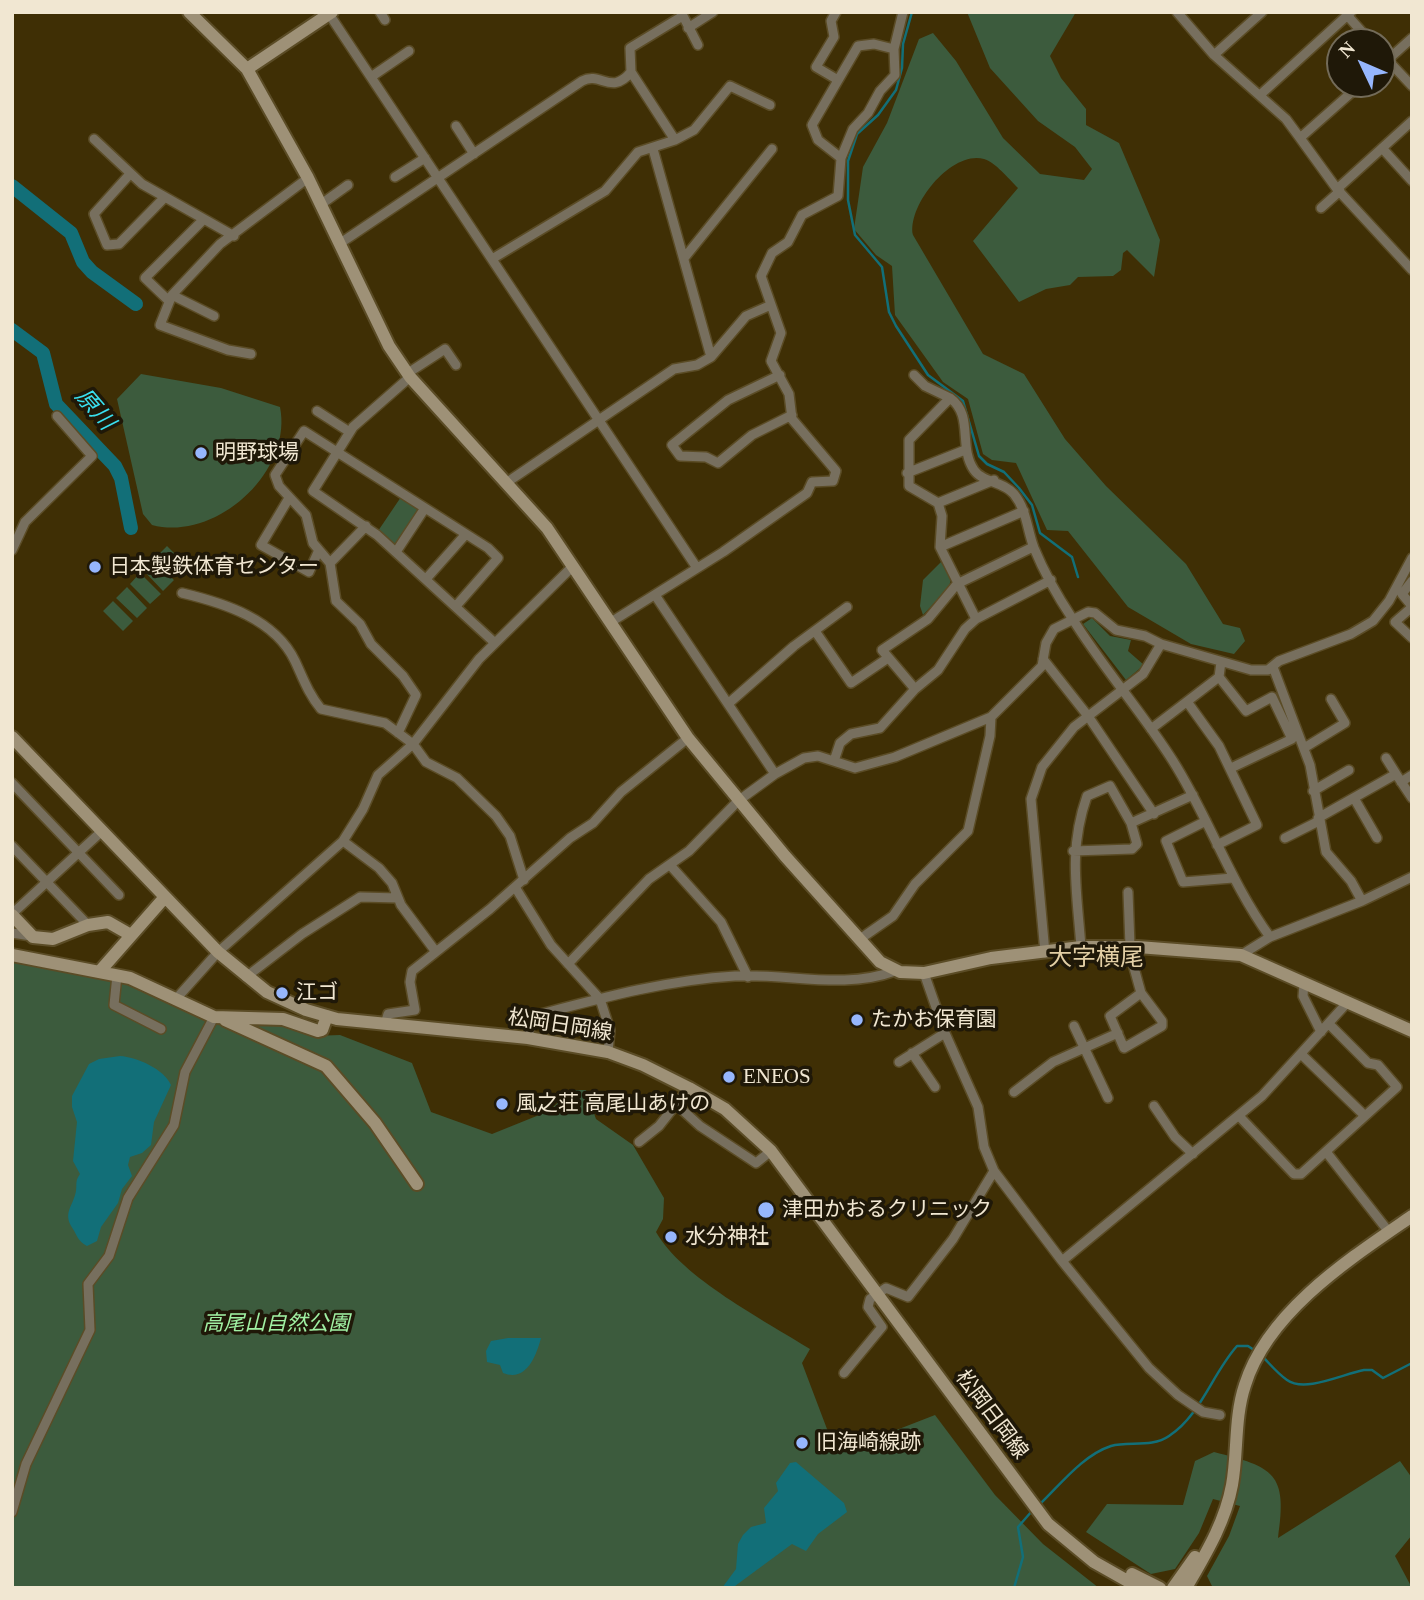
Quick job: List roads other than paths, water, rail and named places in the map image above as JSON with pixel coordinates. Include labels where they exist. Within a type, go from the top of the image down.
[{"type":"street","points":[[189,12],[247,69],[308,178],[389,346],[409,375],[547,528],[688,738],[738,801],[880,962],[895,971]]},
{"type":"street","points":[[688,28],[713,12]]},
{"type":"street","points":[[836,12],[831,21],[834,37],[816,67],[838,80]]},
{"type":"street","points":[[611,622],[656,595],[807,493],[812,482],[833,481],[836,471],[792,415],[789,394],[771,361],[781,333],[761,276],[772,253],[788,242],[808,209],[838,196],[841,158],[853,129],[869,113],[880,91],[895,75],[894,49],[903,12]]},
{"type":"street","points":[[1177,12],[1214,55],[1286,119],[1339,190],[1412,271]]},
{"type":"street","points":[[1214,55],[1262,12]]},
{"type":"street","points":[[247,69],[331,13],[697,568]]},
{"type":"street","points":[[1260,95],[1348,13],[1360,28]]},
{"type":"street","points":[[675,140],[631,72],[631,48],[681,14],[698,45]]},
{"type":"street","points":[[1396,51],[1412,38]]},
{"type":"street","points":[[841,158],[818,140],[812,125],[858,46],[874,44],[894,49]]},
{"type":"street","points":[[371,77],[409,51]]},
{"type":"street","points":[[1396,71],[1412,86]]},
{"type":"street","points":[[339,244],[588,78],[615,84],[622,82],[631,72]]},
{"type":"street","points":[[492,259],[605,191],[632,156],[694,130],[730,86],[770,105]]},
{"type":"street","points":[[1300,138],[1345,98]]},
{"type":"street","points":[[1321,208],[1412,121]]},
{"type":"street","points":[[456,127],[474,154]]},
{"type":"street","points":[[94,139],[130,174],[234,236]]},
{"type":"street","points":[[1382,148],[1412,181]]},
{"type":"street","points":[[653,149],[711,356]]},
{"type":"street","points":[[685,257],[772,149]]},
{"type":"street","points":[[395,177],[425,158]]},
{"type":"street","points":[[130,174],[94,214],[107,245],[118,244],[165,197]]},
{"type":"street","points":[[251,354],[228,350],[160,325],[171,298],[220,244],[308,178]]},
{"type":"street","points":[[320,205],[348,185]]},
{"type":"street","points":[[204,219],[145,278],[171,298],[214,314]]},
{"type":"street","points":[[506,483],[674,369],[697,365],[711,356],[746,316],[771,305]]},
{"type":"street","points":[[456,365],[445,349],[409,375],[353,427],[313,491],[366,526],[495,643]]},
{"type":"street","points":[[780,375],[728,400],[672,445],[680,456],[706,457],[719,463],[752,435],[792,415]]},
{"type":"street","points":[[914,375],[925,386],[950,398],[959,406],[965,419],[965,450],[981,477],[994,480],[1014,494],[1024,512],[1033,547],[1072,619],[1124,688],[1193,796],[1233,878],[1270,937]]},
{"type":"street","points":[[950,398],[909,440],[907,473],[909,486],[938,503],[942,516],[940,547],[976,619]]},
{"type":"street","points":[[317,411],[345,429]]},
{"type":"street","points":[[12,550],[25,522],[92,456],[57,416]]},
{"type":"street","points":[[398,733],[408,718],[415,695],[404,676],[371,644],[360,624],[336,601],[330,563],[318,552],[309,532],[306,515],[279,486],[275,475],[304,431],[466,534],[499,558],[456,606]]},
{"type":"street","points":[[907,473],[965,450]]},
{"type":"street","points":[[938,503],[994,480]]},
{"type":"street","points":[[289,498],[261,545],[309,572],[318,552]]},
{"type":"street","points":[[396,552],[425,508]]},
{"type":"street","points":[[940,547],[1024,512]]},
{"type":"street","points":[[330,563],[366,526]]},
{"type":"street","points":[[426,579],[466,534]]},
{"type":"street","points":[[915,689],[882,650],[928,619],[957,584],[1033,547]]},
{"type":"street","points":[[568,964],[636,892],[709,832],[738,801],[775,774],[804,758],[818,756],[855,768],[885,760],[991,717],[1042,666],[1046,643],[1054,629],[1072,619],[1088,612],[1096,613],[1116,630],[1144,635],[1161,644],[1251,670],[1268,670],[1279,661],[1351,634],[1373,621],[1389,601],[1412,558]]},
{"type":"street","points":[[176,999],[218,952],[343,841],[363,809],[372,783],[413,744],[495,643],[572,566]]},
{"type":"street","points":[[834,761],[840,743],[851,734],[880,727],[915,689],[938,670],[965,629],[976,619],[1051,580]]},
{"type":"street","points":[[1412,581],[1402,594],[1412,606],[1395,622],[1410,640],[1412,638]]},
{"type":"street","points":[[182,593],[226,606],[263,624],[295,660],[303,684],[321,709],[380,721],[413,744],[426,762],[457,778],[496,816],[510,836],[524,880]]},
{"type":"street","points":[[656,595],[775,774]]},
{"type":"street","points":[[729,703],[847,607]]},
{"type":"street","points":[[815,631],[850,683],[888,658]]},
{"type":"street","points":[[1045,953],[1031,799],[1042,767],[1074,727],[1143,674],[1161,644]]},
{"type":"street","points":[[1043,659],[1088,716],[1154,814]]},
{"type":"street","points":[[1151,729],[1219,677],[1221,662]]},
{"type":"street","points":[[1273,667],[1304,748],[1318,820],[1331,861],[1351,881],[1362,901]]},
{"type":"street","points":[[1219,677],[1246,710],[1272,697],[1292,739],[1231,768]]},
{"type":"street","points":[[1304,748],[1345,723],[1331,699]]},
{"type":"street","points":[[1188,703],[1231,768],[1257,825],[1217,845]]},
{"type":"street","points":[[860,939],[893,916],[915,884],[968,831],[990,736],[991,717]]},
{"type":"street","name":"松岡日岡線","points":[[12,737],[218,952],[246,977],[280,999],[327,1016],[528,1038],[608,1052],[643,1065],[690,1088],[725,1110],[771,1151],[1043,1516],[1052,1519],[1097,1559],[1140,1588]]},
{"type":"street","points":[[384,1024],[388,1014],[415,1010],[410,982],[412,971],[524,880],[570,838],[593,823],[631,783],[688,738]]},
{"type":"street","points":[[1385,758],[1412,797]]},
{"type":"street","points":[[1313,791],[1349,770]]},
{"type":"street","points":[[1285,838],[1354,798],[1398,778],[1412,775]]},
{"type":"street","points":[[12,783],[119,895]]},
{"type":"street","points":[[1073,851],[1132,849],[1137,844],[1131,823],[1110,786],[1087,796],[1078,821],[1073,851],[1081,947]]},
{"type":"street","points":[[1131,823],[1193,796]]},
{"type":"street","points":[[1354,798],[1377,838]]},
{"type":"street","points":[[1206,821],[1166,841],[1183,882],[1233,878]]},
{"type":"street","points":[[33,937],[12,914],[102,831]]},
{"type":"street","points":[[343,841],[379,868],[392,883],[398,898],[436,953]]},
{"type":"street","points":[[12,846],[88,925]]},
{"type":"street","points":[[670,865],[720,922],[748,976]]},
{"type":"street","points":[[1241,955],[1270,937],[1362,901],[1412,877]]},
{"type":"street","points":[[515,887],[522,894],[535,924],[600,999],[610,1030],[608,1052]]},
{"type":"street","points":[[1128,892],[1129,946],[1141,993],[1162,1021],[1162,1026],[1125,1048],[1110,1016],[1141,993]]},
{"type":"street","points":[[100,971],[129,934],[165,897]]},
{"type":"street","points":[[246,977],[302,934],[360,897],[398,898]]},
{"type":"street","points":[[12,933],[53,939],[88,925],[108,922],[129,934]]},
{"type":"street","points":[[528,1038],[531,1021],[538,1016],[658,984],[748,976],[853,981],[875,978],[895,971],[923,973],[991,958],[1081,947],[1129,946],[1241,955],[1346,1004],[1412,1031]]},
{"type":"street","points":[[12,955],[69,968],[117,975],[326,1066],[375,1123],[417,1184]]},
{"type":"street","points":[[923,973],[945,1033],[978,1107],[984,1147],[994,1171],[1062,1261],[1149,1368],[1178,1395],[1203,1412],[1220,1415]]},
{"type":"street","points":[[117,975],[114,1005],[161,1029]]},
{"type":"street","points":[[1304,984],[1303,996],[1321,1032]]},
{"type":"street","points":[[1062,1261],[1262,1097],[1346,1004]]},
{"type":"street","points":[[219,1019],[283,1019],[318,1031],[322,1030],[327,1016]]},
{"type":"street","points":[[12,1512],[26,1465],[90,1330],[88,1284],[109,1256],[128,1198],[174,1125],[185,1072],[219,1019]]},
{"type":"street","points":[[1239,1116],[1294,1174],[1301,1174],[1327,1153],[1363,1114],[1397,1087],[1378,1065],[1368,1063],[1329,1024]]},
{"type":"street","points":[[1074,1026],[1108,1098]]},
{"type":"street","points":[[900,1062],[945,1033]]},
{"type":"street","points":[[1014,1092],[1053,1062],[1118,1033]]},
{"type":"street","points":[[912,1053],[935,1087]]},
{"type":"street","points":[[1301,1054],[1363,1114]]},
{"type":"street","points":[[639,1142],[659,1126],[690,1088]]},
{"type":"street","points":[[677,1105],[699,1126],[756,1163],[771,1151]]},
{"type":"street","points":[[1154,1106],[1175,1137],[1193,1154]]},
{"type":"street","points":[[1327,1153],[1389,1232]]},
{"type":"street","points":[[844,1373],[882,1327],[868,1307],[870,1299],[891,1288],[908,1297],[953,1239],[994,1171]]},
{"type":"street","points":[[1186,1588],[1214,1538],[1233,1463],[1237,1416],[1250,1371],[1263,1345],[1288,1313],[1412,1216]]},
{"type":"street","points":[[1173,1588],[1200,1549],[1224,1503]]},
{"type":"street","name":"松岡日岡線","points":[[1097,1559],[1160,1588]]},
{"type":"water","points":[[120,1056],[149,1065],[171,1085],[154,1122],[151,1145],[142,1153],[130,1157],[128,1165],[132,1176],[101,1227],[97,1241],[87,1246],[78,1238],[68,1219],[80,1174],[73,1161],[77,1122],[72,1096],[89,1064],[99,1059]]},
{"type":"water","points":[[541,1338],[533,1360],[518,1374],[503,1373],[500,1365],[487,1362],[486,1351],[491,1341]]},
{"type":"water","points":[[796,1462],[844,1503],[847,1512],[818,1534],[806,1551],[792,1544],[735,1586],[722,1588],[736,1569],[738,1544],[743,1535],[751,1527],[766,1523],[764,1508],[778,1491],[776,1483],[790,1463]]},
{"type":"waterway","points":[[912,12],[903,44],[902,68],[896,90],[878,115],[857,134],[848,161],[848,200],[855,235],[882,267],[889,312],[896,326],[928,375],[963,401],[979,456],[987,464],[1004,472],[1019,488],[1032,505],[1040,533],[1072,557],[1078,577]]},
{"type":"waterway","points":[[12,186],[71,233],[83,262],[92,272],[136,304]]},
{"type":"waterway","name":"原川","points":[[12,330],[43,353],[56,404],[115,466],[121,478],[131,528]]},
{"type":"waterway","points":[[1040,1504],[1072,1471],[1101,1450],[1111,1446],[1155,1442],[1169,1436],[1190,1417],[1237,1346],[1248,1346],[1257,1352]]},
{"type":"waterway","points":[[1262,1356],[1287,1380],[1304,1384],[1314,1384],[1364,1370],[1372,1370],[1383,1378],[1412,1363]]},
{"type":"waterway","points":[[1014,1588],[1023,1557],[1018,1527],[1032,1511]]},
{"type":"place","name":"明野球場","points":[[201,453]]},
{"type":"place","name":"日本製鉄体育センター","points":[[95,567]]},
{"type":"place","name":"江ゴ","points":[[282,993]]},
{"type":"place","name":"たかお保育園","points":[[857,1020]]},
{"type":"place","name":"ENEOS","points":[[729,1077]]},
{"type":"place","name":"風之荘 高尾山あけの","points":[[502,1104]]},
{"type":"place","name":"津田かおるクリニック","points":[[766,1210]]},
{"type":"place","name":"水分神社","points":[[671,1237]]},
{"type":"place","name":"旧海崎線跡","points":[[802,1443]]},
{"type":"district","name":"大字横尾","points":[[1096,959]]},
{"type":"park label","name":"高尾山自然公園","points":[[276,1324]]}]
